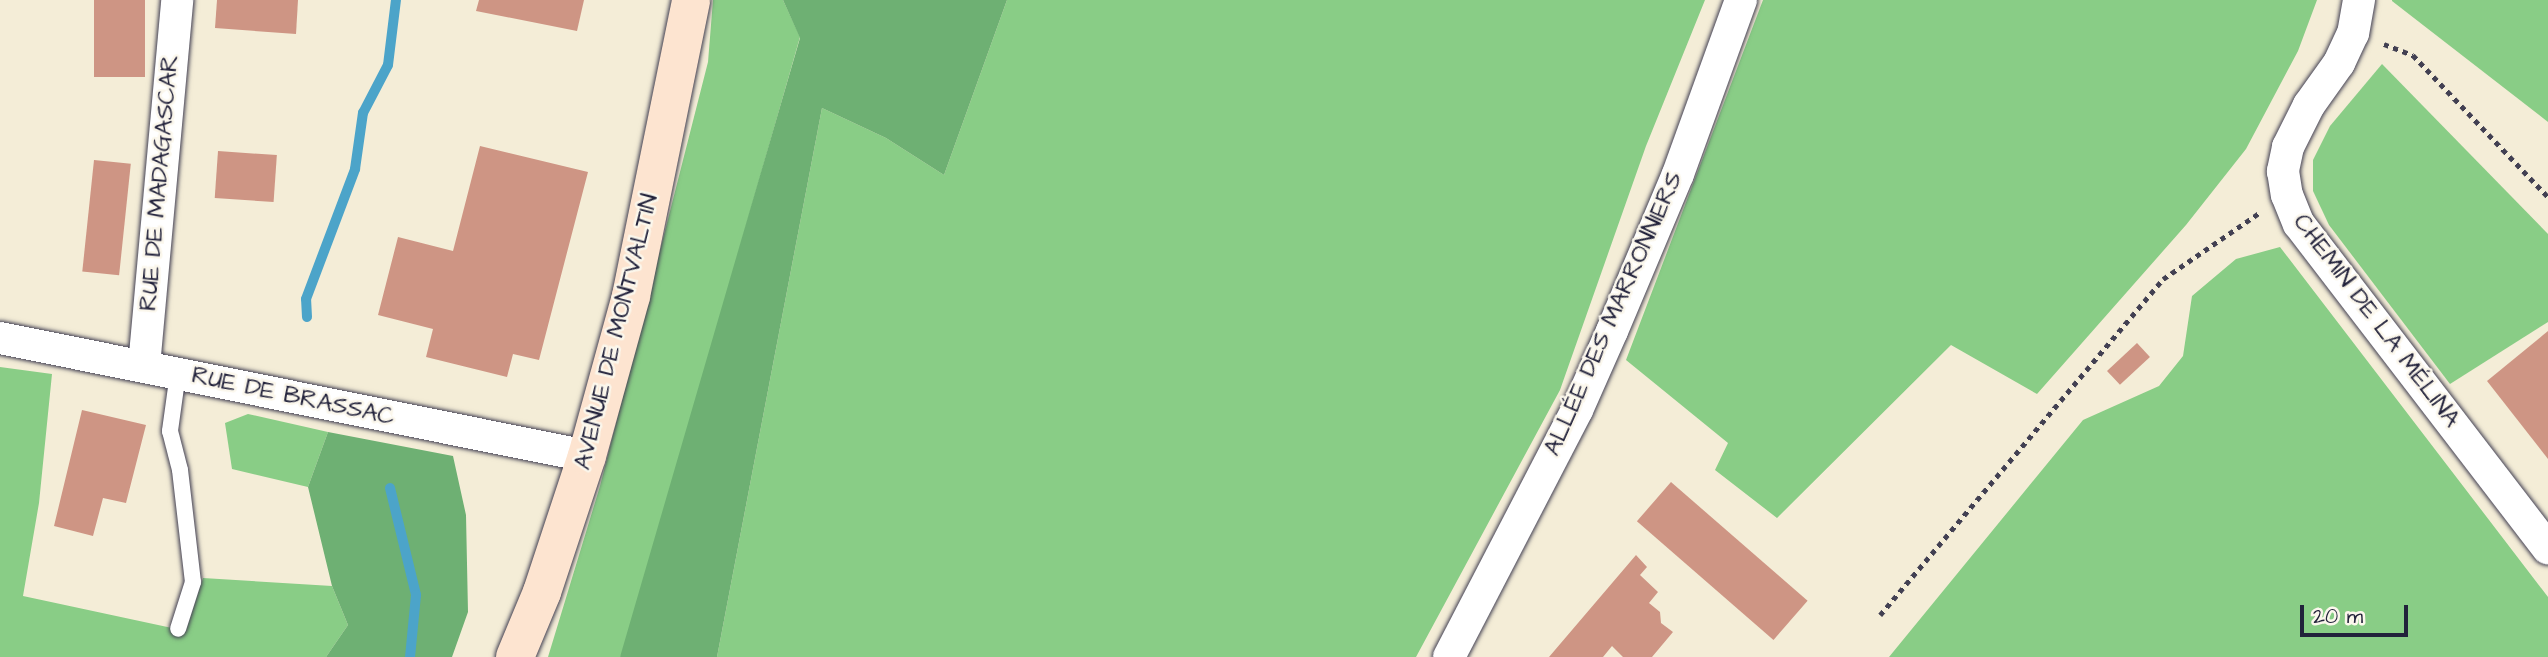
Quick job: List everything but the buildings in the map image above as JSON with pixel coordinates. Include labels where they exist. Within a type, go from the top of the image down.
[{"type":"street","name":"RUE DE MADAGASCAR","points":[[144,366],[177,0]]},
{"type":"street","name":"AVENUE DE MONTVALTIN","points":[[515,657],[542,592],[587,456],[631,296],[691,0]]},
{"type":"street","name":"ALLÉE DES MARRONNIERS","points":[[1449,657],[1602,354],[1678,174],[1741,0]]},
{"type":"street","name":"CHEMIN DE LA MÉLINA","points":[[2359,0],[2353,33],[2288,147],[2283,171],[2287,195],[2299,224],[2548,549]]},
{"type":"street","name":"RUE DE BRASSAC","points":[[0,338],[587,456]]},
{"type":"lane","points":[[178,373],[170,431],[180,470],[193,582],[178,629]]},
{"type":"path","points":[[2353,33],[2413,55],[2548,197]]},
{"type":"path","points":[[1880,615],[2162,279],[2287,195]]},
{"type":"green space","points":[[713,0],[783,0],[800,37],[625,649],[620,657],[548,657],[600,486],[708,62]]},
{"type":"green space","points":[[783,0],[1007,0],[944,175],[886,138],[822,108],[717,657],[620,657],[800,38]]},
{"type":"green space","points":[[1007,0],[1705,0],[1646,146],[1560,390],[1416,657],[717,657],[822,108],[886,138],[944,175]]},
{"type":"green space","points":[[1763,0],[2317,0],[2298,51],[2246,149],[2186,225],[2037,394],[1951,345],[1777,518],[1715,470],[1728,443],[1626,360]]},
{"type":"green space","points":[[2548,0],[2548,122],[2392,1]]},
{"type":"green space","points":[[2382,64],[2548,234],[2548,322],[2450,384],[2329,225],[2313,191],[2313,160],[2330,126]]},
{"type":"green space","points":[[2280,247],[2548,597],[2548,657],[1889,657],[2083,420],[2159,386],[2183,356],[2192,296],[2236,259]]},
{"type":"green space","points":[[0,367],[52,374],[39,503],[23,596],[186,631],[203,578],[332,586],[348,625],[326,657],[0,657]]},
{"type":"green space","points":[[248,414],[328,432],[308,487],[232,469],[225,423]]},
{"type":"green space","points":[[328,432],[453,456],[466,515],[468,612],[452,657],[326,657],[348,625],[332,586],[308,487]]},
{"type":"waterway","points":[[307,317],[306,299],[355,169],[363,113],[388,65],[396,0]]},
{"type":"waterway","points":[[390,488],[416,595],[410,657]]}]
